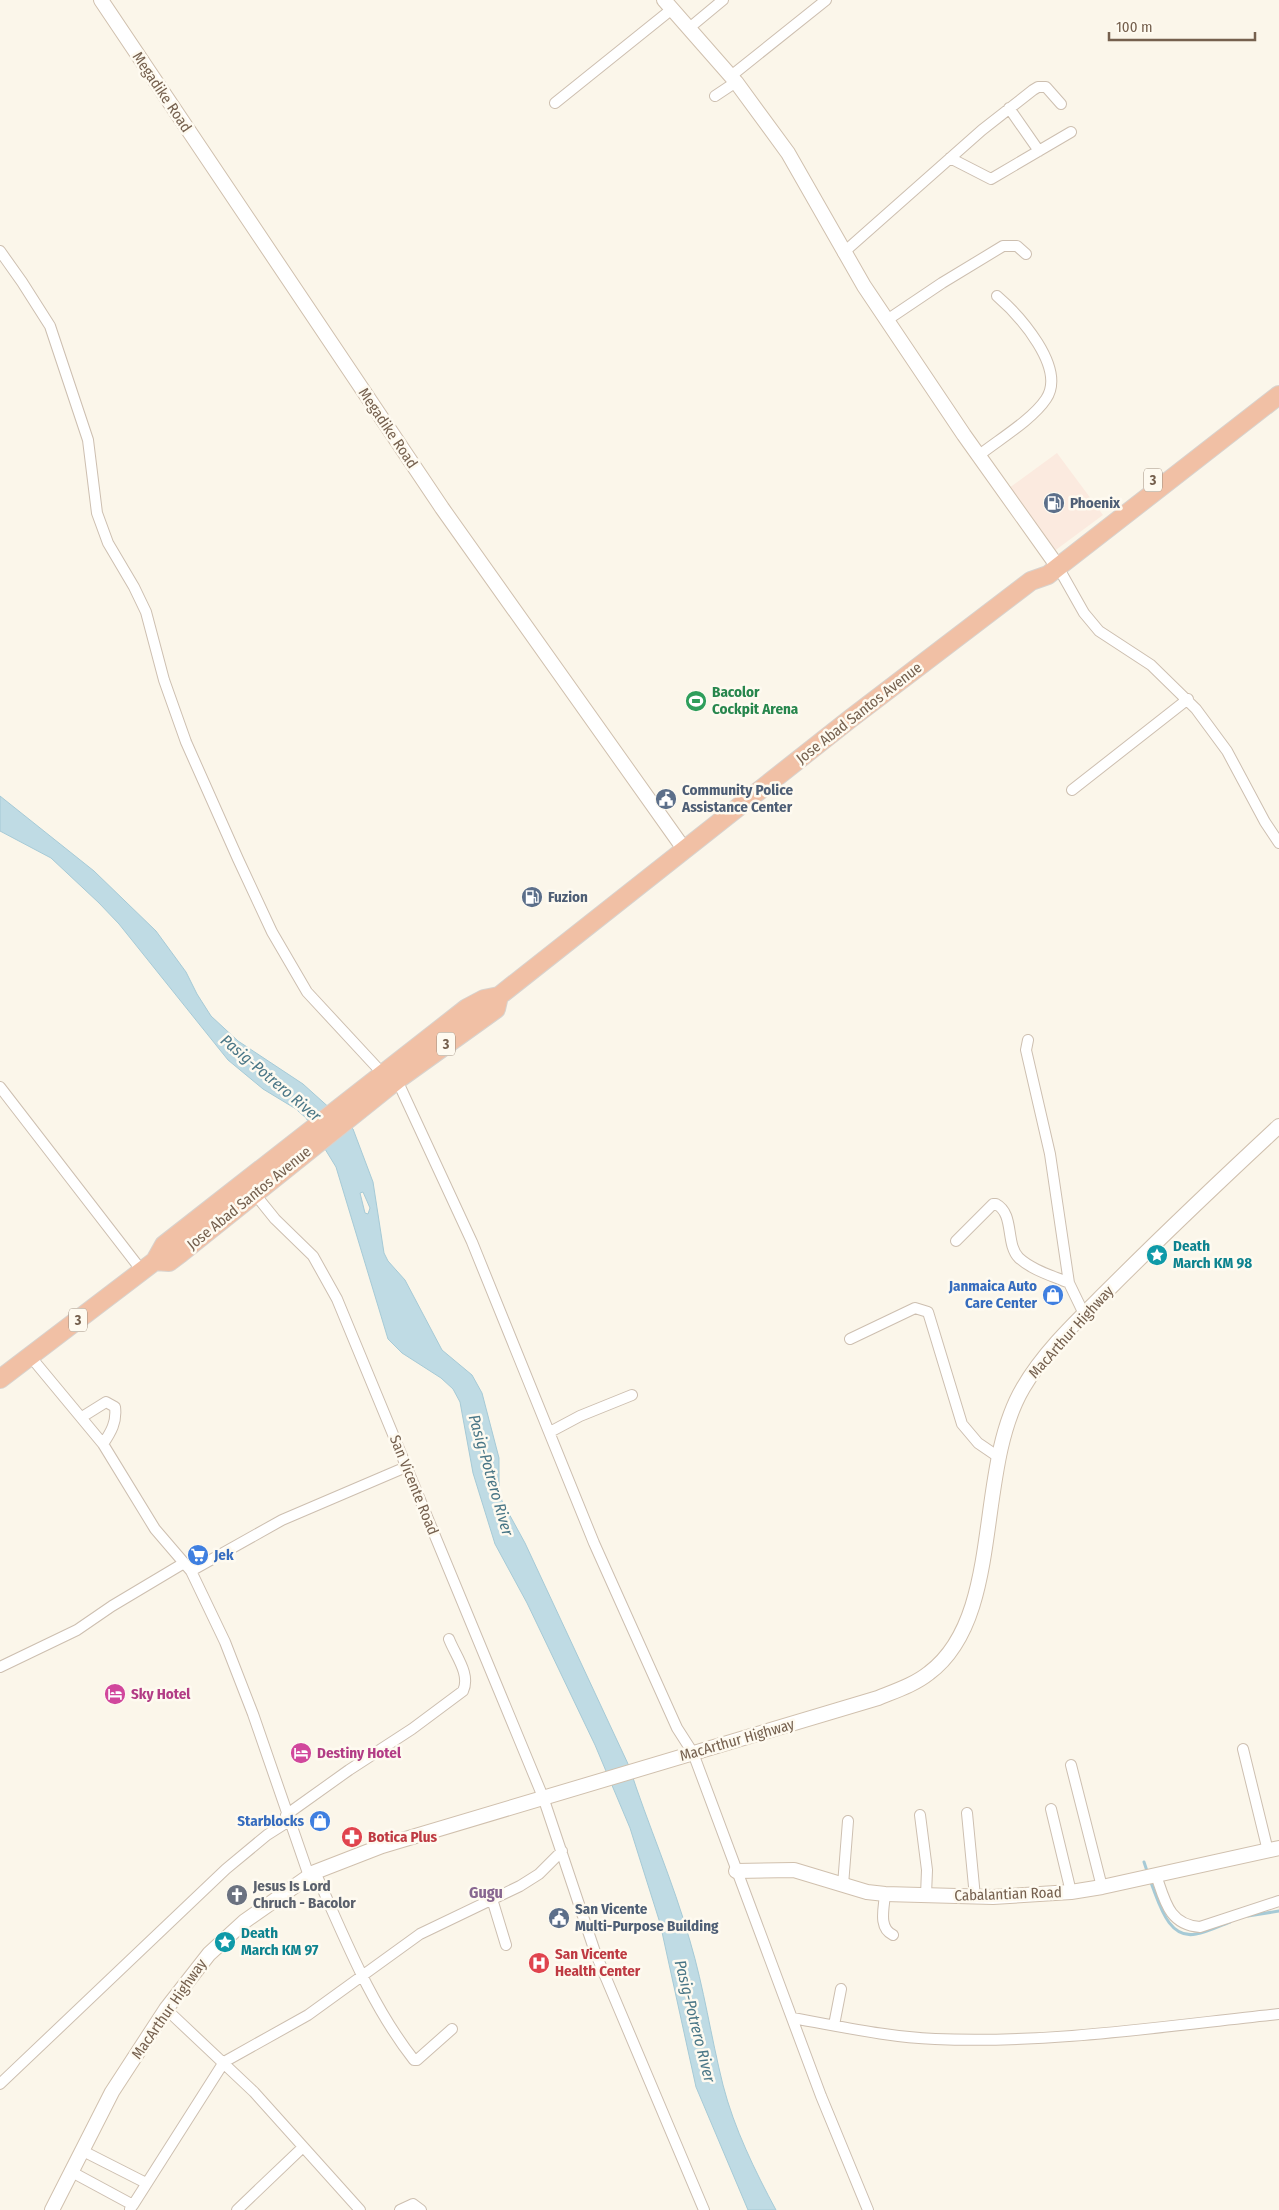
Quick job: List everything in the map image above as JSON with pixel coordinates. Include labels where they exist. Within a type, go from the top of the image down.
[{"type":"highway","name":"Jose Abad Santos Avenue","points":[[1055,562],[1279,382]]},
{"type":"highway","name":"Jose Abad Santos Avenue","points":[[0,1379],[149,1266],[169,1262],[255,1186],[386,1080],[467,1008],[484,999],[499,996],[850,719],[1031,581],[1042,565],[1055,562],[1279,394]]},
{"type":"main road","name":"Megadike Road","points":[[101,0],[442,508],[684,849]]},
{"type":"main road","points":[[668,5],[734,79],[788,153],[844,253],[887,320],[978,456],[1055,562]]},
{"type":"main road","name":"MacArthur Highway","points":[[52,2210],[70,2171],[112,2092],[189,1977],[219,1944],[251,1916],[312,1874],[382,1846],[878,1698],[915,1682],[930,1673],[946,1657],[961,1635],[974,1602],[997,1456],[1009,1415],[1022,1388],[1042,1360],[1084,1314],[1152,1245],[1279,1126]]},
{"type":"main road","name":"Cabalantian Road","points":[[736,1871],[794,1870],[843,1885],[885,1894],[976,1897],[1071,1892],[1102,1887],[1273,1849]]},
{"type":"street","points":[[688,29],[723,0]]},
{"type":"street","points":[[715,96],[826,0]]},
{"type":"street","points":[[555,103],[668,5]]},
{"type":"street","points":[[844,253],[950,158],[1033,90],[1042,86],[1061,104]]},
{"type":"street","points":[[1009,108],[1039,151]]},
{"type":"street","points":[[950,158],[991,179],[1071,132]]},
{"type":"street","points":[[887,320],[942,283],[1003,246],[1016,246],[1026,254]]},
{"type":"street","points":[[0,251],[50,326],[88,440],[97,513],[108,543],[134,586],[146,612],[164,680],[186,742],[272,932],[307,992],[386,1080],[472,1242],[594,1542],[650,1669],[690,1753],[868,2210]]},
{"type":"street","points":[[978,456],[1035,412],[1046,400],[1050,387],[1049,365],[1016,313],[997,296]]},
{"type":"street","points":[[1055,562],[1084,613],[1099,631],[1151,665],[1188,699],[1227,751],[1265,822],[1279,843]]},
{"type":"street","points":[[1072,790],[1188,699]]},
{"type":"street","points":[[1028,1040],[1026,1050],[1050,1154],[1069,1283],[1084,1314]]},
{"type":"street","points":[[0,1087],[149,1266]]},
{"type":"street","name":"San Vicente Road","points":[[255,1186],[275,1219],[313,1256],[340,1307],[545,1796],[595,1952],[704,2210]]},
{"type":"street","points":[[956,1241],[993,1204],[996,1204],[1006,1215],[1019,1258],[1035,1268],[1069,1283]]},
{"type":"street","points":[[850,1339],[915,1308],[928,1312],[962,1424],[978,1443],[997,1456]]},
{"type":"street","points":[[30,1356],[103,1444],[155,1529],[187,1567],[225,1642],[256,1723],[288,1818],[312,1874],[389,2026],[414,2060],[417,2060],[452,2029]]},
{"type":"street","points":[[550,1432],[580,1416],[632,1395]]},
{"type":"street","points":[[82,1417],[106,1402],[115,1407],[116,1416],[113,1428],[103,1444]]},
{"type":"street","points":[[0,1666],[77,1630],[112,1606],[282,1520],[406,1467]]},
{"type":"street","points":[[0,2084],[226,1869],[349,1770],[412,1729],[463,1691],[466,1685],[466,1676],[449,1639]]},
{"type":"street","points":[[1243,1749],[1273,1849]]},
{"type":"street","points":[[1071,1765],[1102,1887]]},
{"type":"street","points":[[1051,1808],[1071,1892]]},
{"type":"street","points":[[967,1813],[976,1897]]},
{"type":"street","points":[[920,1815],[927,1870],[926,1895]]},
{"type":"street","points":[[843,1885],[848,1821]]},
{"type":"street","points":[[70,2171],[131,2207],[224,2062],[308,2015],[362,1974],[420,1934],[539,1874],[562,1850]]},
{"type":"street","points":[[1156,1875],[1172,1913],[1179,1922],[1187,1926],[1200,1927],[1279,1901]]},
{"type":"street","points":[[885,1894],[883,1924],[887,1932],[893,1935]]},
{"type":"street","points":[[492,1899],[506,1945]]},
{"type":"street","points":[[834,2025],[841,1990]]},
{"type":"street","points":[[166,2009],[254,2092],[302,2148],[360,2210]]},
{"type":"street","points":[[792,2018],[868,2032],[932,2039],[993,2040],[1100,2034],[1279,2014]]},
{"type":"street","points":[[237,2210],[302,2148]]},
{"type":"street","points":[[81,2150],[146,2183]]},
{"type":"street","points":[[400,2210],[413,2204],[421,2210]]},
{"type":"shaded area","name":"Phoenix","points":[[1057,453],[1103,515],[1053,552],[1005,491]]},
{"type":"water","name":"Pasig-Potrero River","points":[[0,796],[94,871],[156,931],[186,972],[211,1016],[238,1041],[303,1084],[353,1129],[373,1182],[384,1253],[388,1261],[405,1280],[442,1350],[472,1375],[482,1393],[499,1458],[499,1489],[502,1501],[525,1543],[629,1766],[690,1941],[723,2085],[733,2117],[760,2180],[776,2210],[748,2210],[696,2087],[660,1923],[630,1828],[595,1745],[527,1603],[495,1544],[473,1473],[460,1402],[453,1389],[441,1378],[402,1353],[388,1339],[336,1167],[306,1118],[296,1109],[263,1089],[228,1060],[119,924],[99,903],[51,858],[0,831]],"holes":[[[363,1192],[370,1208],[368,1214],[365,1213],[360,1193]]]},
{"type":"waterway","points":[[1144,1862],[1147,1871]]},
{"type":"waterway","points":[[1151,1883],[1166,1918],[1178,1931],[1186,1934],[1196,1934],[1230,1922]]},
{"type":"waterway","points":[[1248,1916],[1279,1911]]},
{"type":"place","name":"Phoenix","points":[[1054,503]]},
{"type":"place","name":"Bacolor Cockpit Arena","points":[[696,701]]},
{"type":"place","name":"Community Police Assistance Center","points":[[666,799]]},
{"type":"place","name":"Fuzion","points":[[532,897]]},
{"type":"place","name":"Death March KM 98","points":[[1157,1255]]},
{"type":"place","name":"Janmaica Auto Care Center","points":[[1053,1295]]},
{"type":"place","name":"Jek","points":[[198,1555]]},
{"type":"place","name":"Sky Hotel","points":[[115,1694]]},
{"type":"place","name":"Destiny Hotel","points":[[301,1753]]},
{"type":"place","name":"Starblocks","points":[[320,1821]]},
{"type":"place","name":"Botica Plus","points":[[352,1837]]},
{"type":"place","name":"Jesus Is Lord Chruch - Bacolor","points":[[237,1895]]},
{"type":"place","name":"San Vicente Multi-Purpose Building","points":[[559,1918]]},
{"type":"place","name":"Death March KM 97","points":[[225,1942]]},
{"type":"place","name":"San Vicente Health Center","points":[[539,1963]]},
{"type":"district","name":"Gugu","points":[[486,1892]]}]
